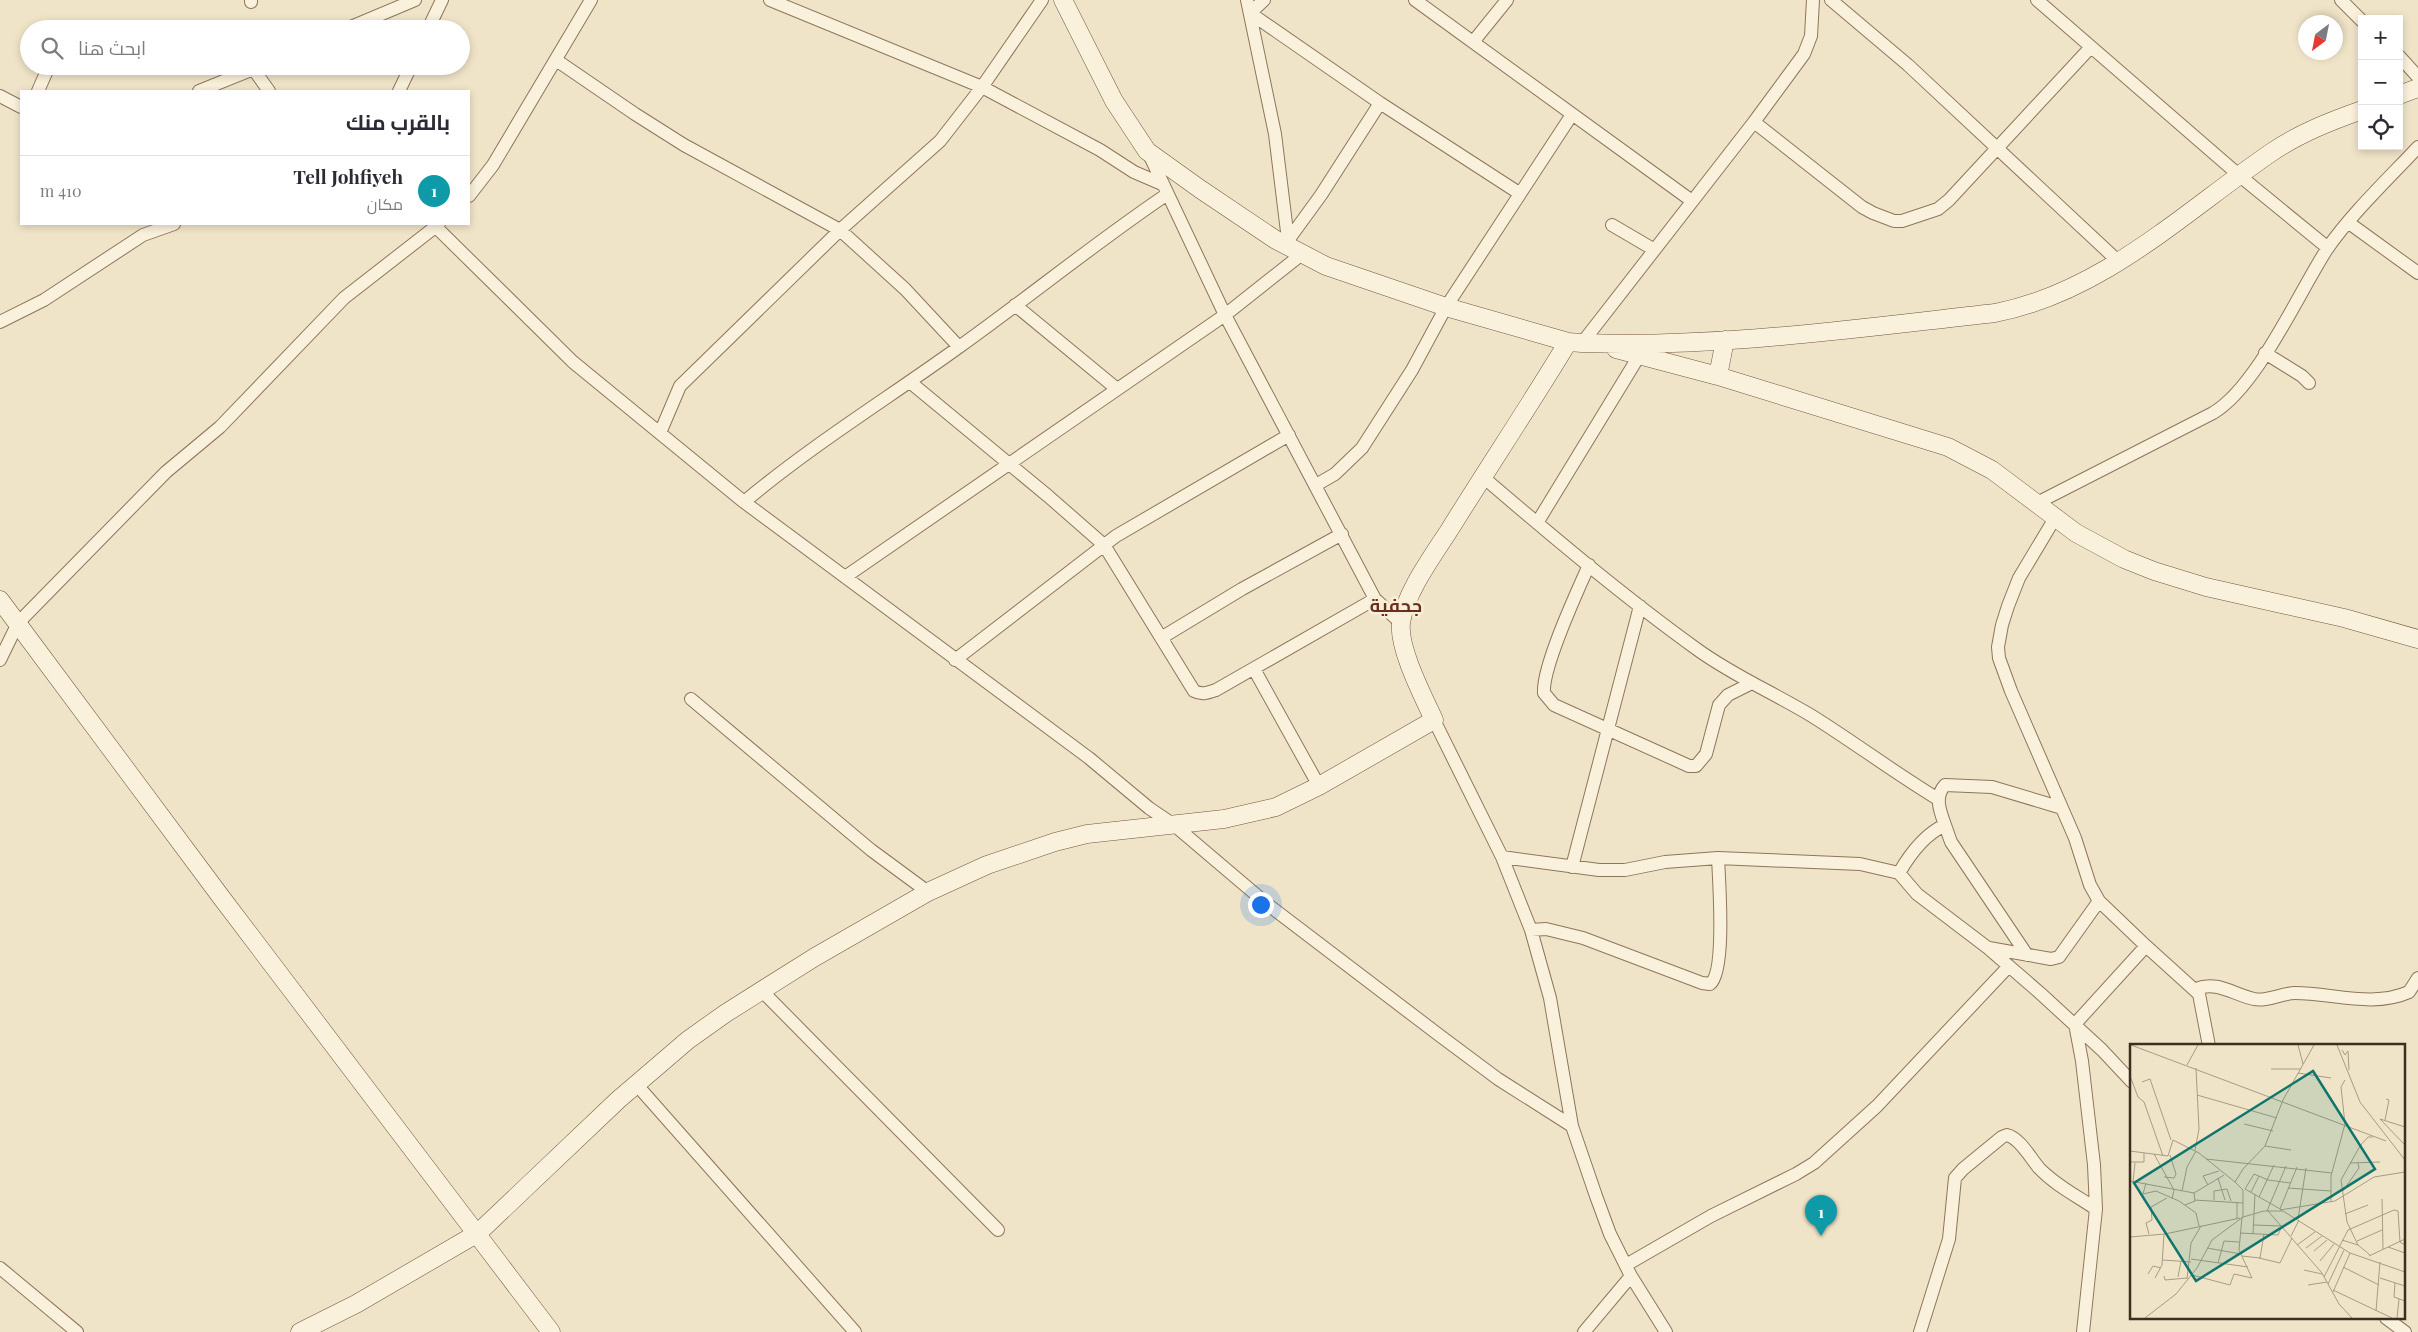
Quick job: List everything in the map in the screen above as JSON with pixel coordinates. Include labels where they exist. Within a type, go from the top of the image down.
[{"type":"main road","points":[[1063,0],[1114,101],[1147,151],[1293,247],[1369,282],[1446,307],[1575,343],[1601,344],[1724,340],[1996,314],[2050,298],[2119,262],[2273,151],[2327,123],[2358,111]]},
{"type":"main road","points":[[2403,94],[2418,88]]},
{"type":"main road","points":[[1718,376],[1724,340]]},
{"type":"main road","points":[[300,1332],[356,1304],[478,1233],[554,1158],[688,1040],[815,957],[928,892],[987,864],[1055,842],[1087,834],[1174,825],[1256,813],[1320,786],[1434,720],[1411,667],[1403,642],[1401,623],[1413,591],[1482,477],[1535,397],[1575,343]]},
{"type":"main road","points":[[1601,344],[1639,356],[1718,376],[1948,446],[1992,470],[2055,518],[2109,552],[2154,571],[2206,587],[2344,618],[2418,639]]},
{"type":"main road","points":[[0,600],[221,897],[478,1233],[551,1332]]},
{"type":"street","points":[[367,20],[414,0]]},
{"type":"street","points":[[432,20],[442,0]]},
{"type":"street","points":[[470,195],[494,165],[591,0]]},
{"type":"street","points":[[770,0],[982,87],[1100,150],[1164,189]]},
{"type":"street","points":[[660,433],[680,386],[840,230],[929,153],[982,87],[1042,0]]},
{"type":"street","points":[[1248,6],[1264,0]]},
{"type":"street","points":[[1415,0],[1571,116],[1692,201]]},
{"type":"street","points":[[1473,42],[1507,0]]},
{"type":"street","points":[[1575,343],[1692,201],[1754,122],[1807,48],[1811,36],[1814,0]]},
{"type":"street","points":[[1831,0],[1908,65],[2119,262]]},
{"type":"street","points":[[2037,0],[2090,48],[2240,176],[2328,248]]},
{"type":"street","points":[[2341,0],[2358,17]]},
{"type":"street","points":[[1248,6],[1380,103],[1519,193]]},
{"type":"street","points":[[1248,6],[1275,134],[1293,247]]},
{"type":"street","points":[[1754,122],[1862,207],[1894,221],[1902,221],[1938,209],[1949,200],[1996,147],[2090,48]]},
{"type":"street","points":[[556,60],[684,145],[840,230],[904,289],[959,347]]},
{"type":"street","points":[[2403,60],[2418,77]]},
{"type":"street","points":[[38,90],[45,75]]},
{"type":"street","points":[[202,90],[240,75]]},
{"type":"street","points":[[261,75],[269,90]]},
{"type":"street","points":[[399,90],[407,75]]},
{"type":"street","points":[[0,96],[20,106]]},
{"type":"street","points":[[845,577],[1225,315],[1293,247],[1321,195],[1380,103]]},
{"type":"street","points":[[1316,485],[1335,474],[1362,448],[1412,370],[1446,307],[1571,116]]},
{"type":"street","points":[[2037,503],[2221,408],[2236,394],[2265,352],[2328,248],[2418,147]]},
{"type":"street","points":[[1147,151],[1225,315],[1375,599],[1401,623]]},
{"type":"street","points":[[744,502],[838,430],[959,347],[1164,189]]},
{"type":"street","points":[[2349,223],[2418,273]]},
{"type":"street","points":[[0,322],[44,300],[143,235],[171,225]]},
{"type":"street","points":[[0,660],[18,623],[166,472],[220,427],[344,298],[437,225],[573,362],[744,502],[1089,758],[1148,808],[1174,825],[1267,904],[1438,1036],[1498,1079],[1572,1126]]},
{"type":"street","points":[[1612,225],[1654,249]]},
{"type":"street","points":[[1015,305],[1117,389]]},
{"type":"street","points":[[2265,352],[2302,376],[2309,383]]},
{"type":"street","points":[[1537,523],[1639,356]]},
{"type":"street","points":[[910,382],[1010,464],[1104,545],[1194,691],[1206,694],[1216,690],[1375,599]]},
{"type":"street","points":[[955,660],[1104,545],[1137,523],[1289,435]]},
{"type":"street","points":[[1482,477],[1697,650],[1721,666],[1813,717],[1900,776],[1938,799]]},
{"type":"street","points":[[2055,518],[2019,578],[2002,626],[1998,647],[1999,658],[2011,691],[2075,838],[2090,885],[2099,902],[2196,989],[2201,1001],[2209,1044]]},
{"type":"street","points":[[1161,638],[1242,589],[1342,534]]},
{"type":"street","points":[[1589,565],[1559,637],[1545,678],[1544,693],[1554,705],[1607,731],[1689,766],[1696,766],[1706,754],[1719,705],[1723,699],[1752,683]]},
{"type":"street","points":[[1572,867],[1640,606]]},
{"type":"street","points":[[1254,669],[1320,786]]},
{"type":"street","points":[[691,699],[871,850],[928,892]]},
{"type":"street","points":[[1434,720],[1502,857],[1531,930],[1550,998],[1572,1126],[1610,1234],[1629,1271],[1666,1332]]},
{"type":"street","points":[[2027,955],[1951,842],[1938,806],[1938,799],[1943,788],[1950,784],[1992,788],[2062,808]]},
{"type":"street","points":[[1899,873],[1910,856],[1932,830],[1945,825]]},
{"type":"street","points":[[1502,857],[1572,867],[1625,870],[1665,862],[1718,858],[1860,864],[1899,873],[1917,894],[1988,948],[2075,1024],[2130,1080]]},
{"type":"street","points":[[1531,930],[1546,930],[1583,938],[1676,974],[1710,984],[1717,976],[1721,923],[1718,858]]},
{"type":"street","points":[[1988,948],[2051,959],[2059,957],[2099,902]]},
{"type":"street","points":[[2075,1024],[2146,946]]},
{"type":"street","points":[[1584,1332],[1629,1271],[1711,1216],[1796,1174],[1814,1162],[1877,1106],[2009,966]]},
{"type":"street","points":[[2196,989],[2214,986],[2256,1000],[2296,993],[2350,999],[2379,998],[2400,996],[2409,992],[2418,978]]},
{"type":"street","points":[[762,991],[998,1230]]},
{"type":"street","points":[[2075,1024],[2082,1062],[2094,1165],[2096,1209],[2082,1332]]},
{"type":"street","points":[[636,1084],[855,1332]]},
{"type":"street","points":[[1920,1332],[1949,1239],[1955,1178],[1963,1168],[2002,1137],[2007,1135],[2014,1138],[2053,1180],[2096,1209]]},
{"type":"street","points":[[0,1268],[77,1332]]},
{"type":"street","points":[[2389,1320],[2405,1332]]},
{"type":"place","name":"Tell Johfiyeh","points":[[1821,1236]]},
{"type":"district","name":"جحفية","points":[[1396,606]]}]
